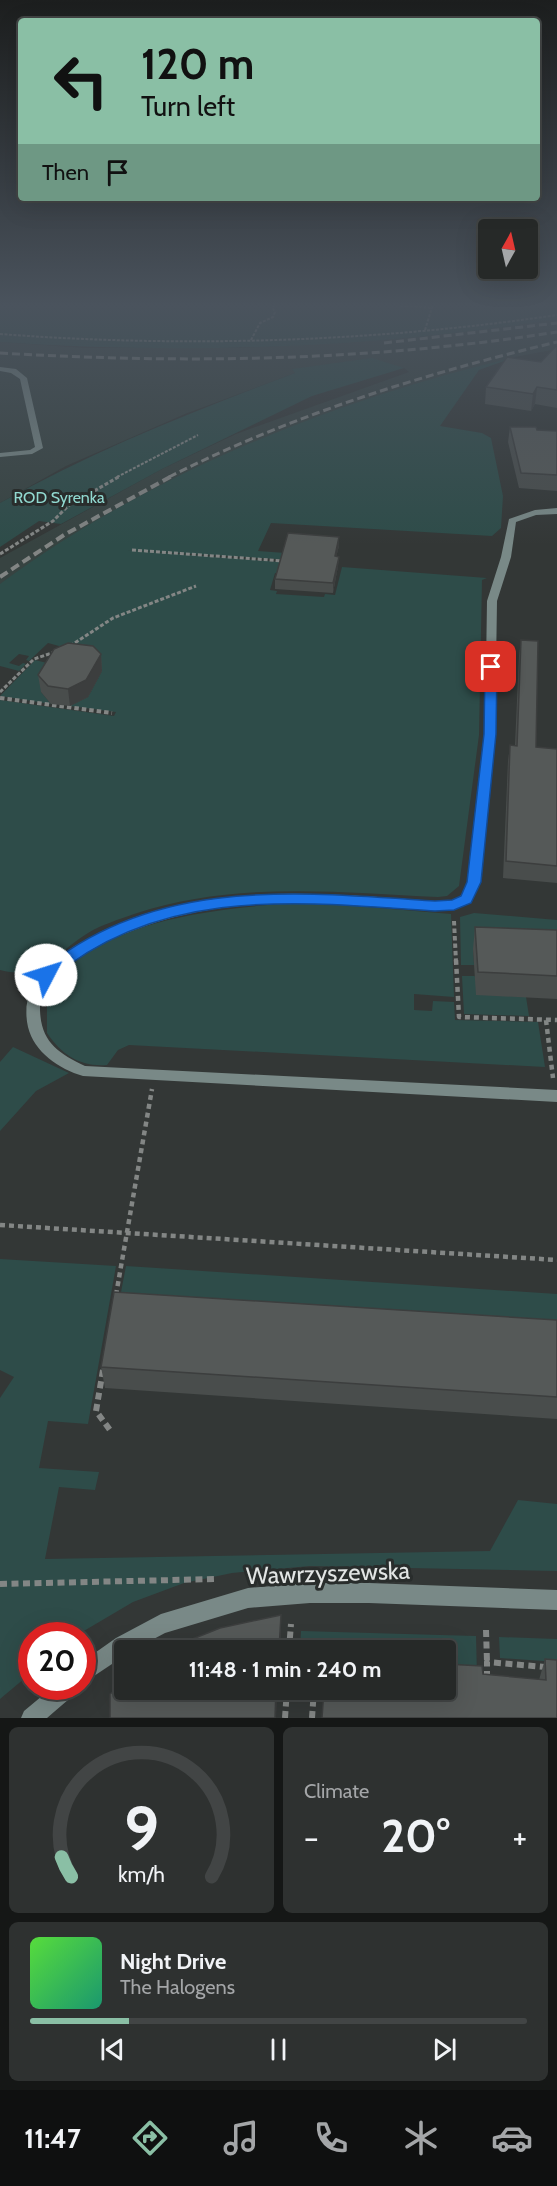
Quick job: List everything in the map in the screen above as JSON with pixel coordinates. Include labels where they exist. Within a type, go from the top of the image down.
[{"type":"street","points":[[0,455],[24,453],[39,448],[24,384]]},
{"type":"street","points":[[556,1096],[83,1071],[47,1050],[38,1039],[33,1000],[46,975],[69,956],[148,917],[200,905],[295,897],[454,905],[466,900],[474,882],[490,734],[492,601],[506,556],[512,520],[521,516],[557,511]]},
{"type":"street","name":"Wawrzyszewska","points":[[96,1664],[123,1645],[161,1624],[248,1598],[369,1593],[557,1600]]},
{"type":"street","points":[[31,1718],[52,1700]]},
{"type":"path","points":[[0,554],[53,521],[68,506],[100,486],[198,435]]},
{"type":"path","points":[[132,550],[292,561]]},
{"type":"path","points":[[68,648],[83,634],[196,586]]},
{"type":"path","points":[[0,692],[33,659],[59,651]]},
{"type":"path","points":[[0,698],[112,713]]},
{"type":"path","points":[[454,905],[459,1017],[557,1020]]},
{"type":"path","points":[[546,1020],[556,1096]]},
{"type":"path","points":[[115,1300],[154,1075]]},
{"type":"path","points":[[0,1225],[557,1260]]},
{"type":"path","points":[[104,1367],[96,1412],[110,1430]]},
{"type":"path","points":[[0,1584],[217,1579]]},
{"type":"path","points":[[290,1640],[291,1624]]},
{"type":"path","points":[[477,1684],[487,1685],[486,1630]]},
{"type":"path","points":[[487,1662],[557,1668]]},
{"type":"path","points":[[285,1718],[286,1700]]},
{"type":"path","points":[[312,1718],[313,1700]]},
{"type":"shaded area","points":[[0,384],[265,384],[185,414],[66,466],[0,503]]},
{"type":"shaded area","points":[[375,384],[438,384],[362,411],[0,605],[0,558],[162,469],[236,434]]},
{"type":"green space","name":"ROD Syrenka","points":[[266,384],[351,384],[312,396],[162,469],[61,524],[39,521],[0,547],[0,503],[145,432]]},
{"type":"green space","points":[[415,384],[469,384],[440,426],[482,433],[491,438],[503,496],[501,528],[492,536],[271,523],[258,551],[327,556],[292,560],[126,550],[293,563],[290,573],[275,573],[270,590],[277,591],[276,594],[324,597],[325,594],[335,595],[342,567],[487,578],[482,580],[479,735],[459,886],[447,896],[438,897],[285,891],[209,897],[134,914],[99,927],[37,968],[14,972],[0,970],[0,700],[114,716],[116,712],[70,706],[88,697],[102,671],[41,692],[51,704],[0,696],[35,660],[55,665],[70,649],[48,643],[29,661],[26,660],[29,656],[19,654],[9,663],[19,666],[26,664],[19,671],[0,666],[0,584],[57,544],[181,475],[313,418]]},
{"type":"green space","points":[[289,903],[319,903],[451,914],[454,997],[414,994],[414,1010],[432,1011],[433,1001],[454,1002],[455,1020],[538,1022],[545,1067],[129,1045],[118,1050],[107,1065],[97,1065],[72,1058],[59,1048],[47,1033],[47,989],[66,969],[89,952],[115,938],[143,927],[201,913]]},
{"type":"green space","points":[[474,913],[557,920],[557,952],[473,949],[474,965],[461,965],[460,917]]},
{"type":"green space","points":[[462,976],[474,976],[526,997],[529,1016],[464,1014]]},
{"type":"green space","points":[[13,1047],[69,1073],[36,1091],[0,1131],[0,1062]]},
{"type":"green space","points":[[0,1259],[116,1266],[88,1424],[48,1421],[39,1468],[99,1472],[95,1490],[59,1487],[45,1559],[490,1551],[518,1500],[557,1504],[557,1571],[310,1566],[232,1573],[184,1583],[133,1602],[96,1624],[96,1622],[18,1622],[18,1684],[0,1699],[0,1398],[14,1377],[0,1370]]},
{"type":"green space","points":[[126,1266],[557,1294],[557,1342],[117,1313]]},
{"type":"green space","points":[[301,1631],[476,1636],[477,1675],[456,1674],[456,1640],[301,1640]]},
{"type":"green space","points":[[499,1637],[557,1639],[557,1662],[500,1658]]},
{"type":"building","points":[[488,384],[557,384],[557,390],[537,387],[533,394],[486,387]]},
{"type":"building","points":[[510,427],[536,427],[537,430],[557,431],[557,475],[521,473]]},
{"type":"building","points":[[288,533],[339,537],[335,556],[339,557],[333,583],[275,579]]},
{"type":"building","points":[[521,640],[538,641],[536,747],[557,749],[557,866],[506,861],[510,745],[517,746]]},
{"type":"building","points":[[68,643],[93,646],[101,654],[86,680],[68,689],[48,686],[38,675],[54,649]]},
{"type":"building","points":[[475,927],[557,930],[557,976],[478,972]]},
{"type":"building","points":[[114,1292],[557,1320],[557,1397],[101,1367]]},
{"type":"building","points":[[281,1615],[280,1640],[190,1640],[220,1628]]},
{"type":"building","points":[[545,1659],[557,1660],[557,1718],[322,1718],[323,1700],[456,1700],[456,1665],[482,1666],[483,1674],[546,1680]]},
{"type":"building","points":[[114,1691],[114,1700],[276,1700],[275,1718],[110,1718],[110,1694]]},
{"type":"railway","points":[[169,477],[310,415],[401,384]]},
{"type":"railway","points":[[0,577],[64,535],[172,476]]},
{"type":"route","points":[[46,975],[69,956],[122,928],[148,917],[200,905],[261,898],[295,897],[435,906],[454,905],[466,900],[472,891],[474,882],[479,840],[490,734],[491,667]]}]
